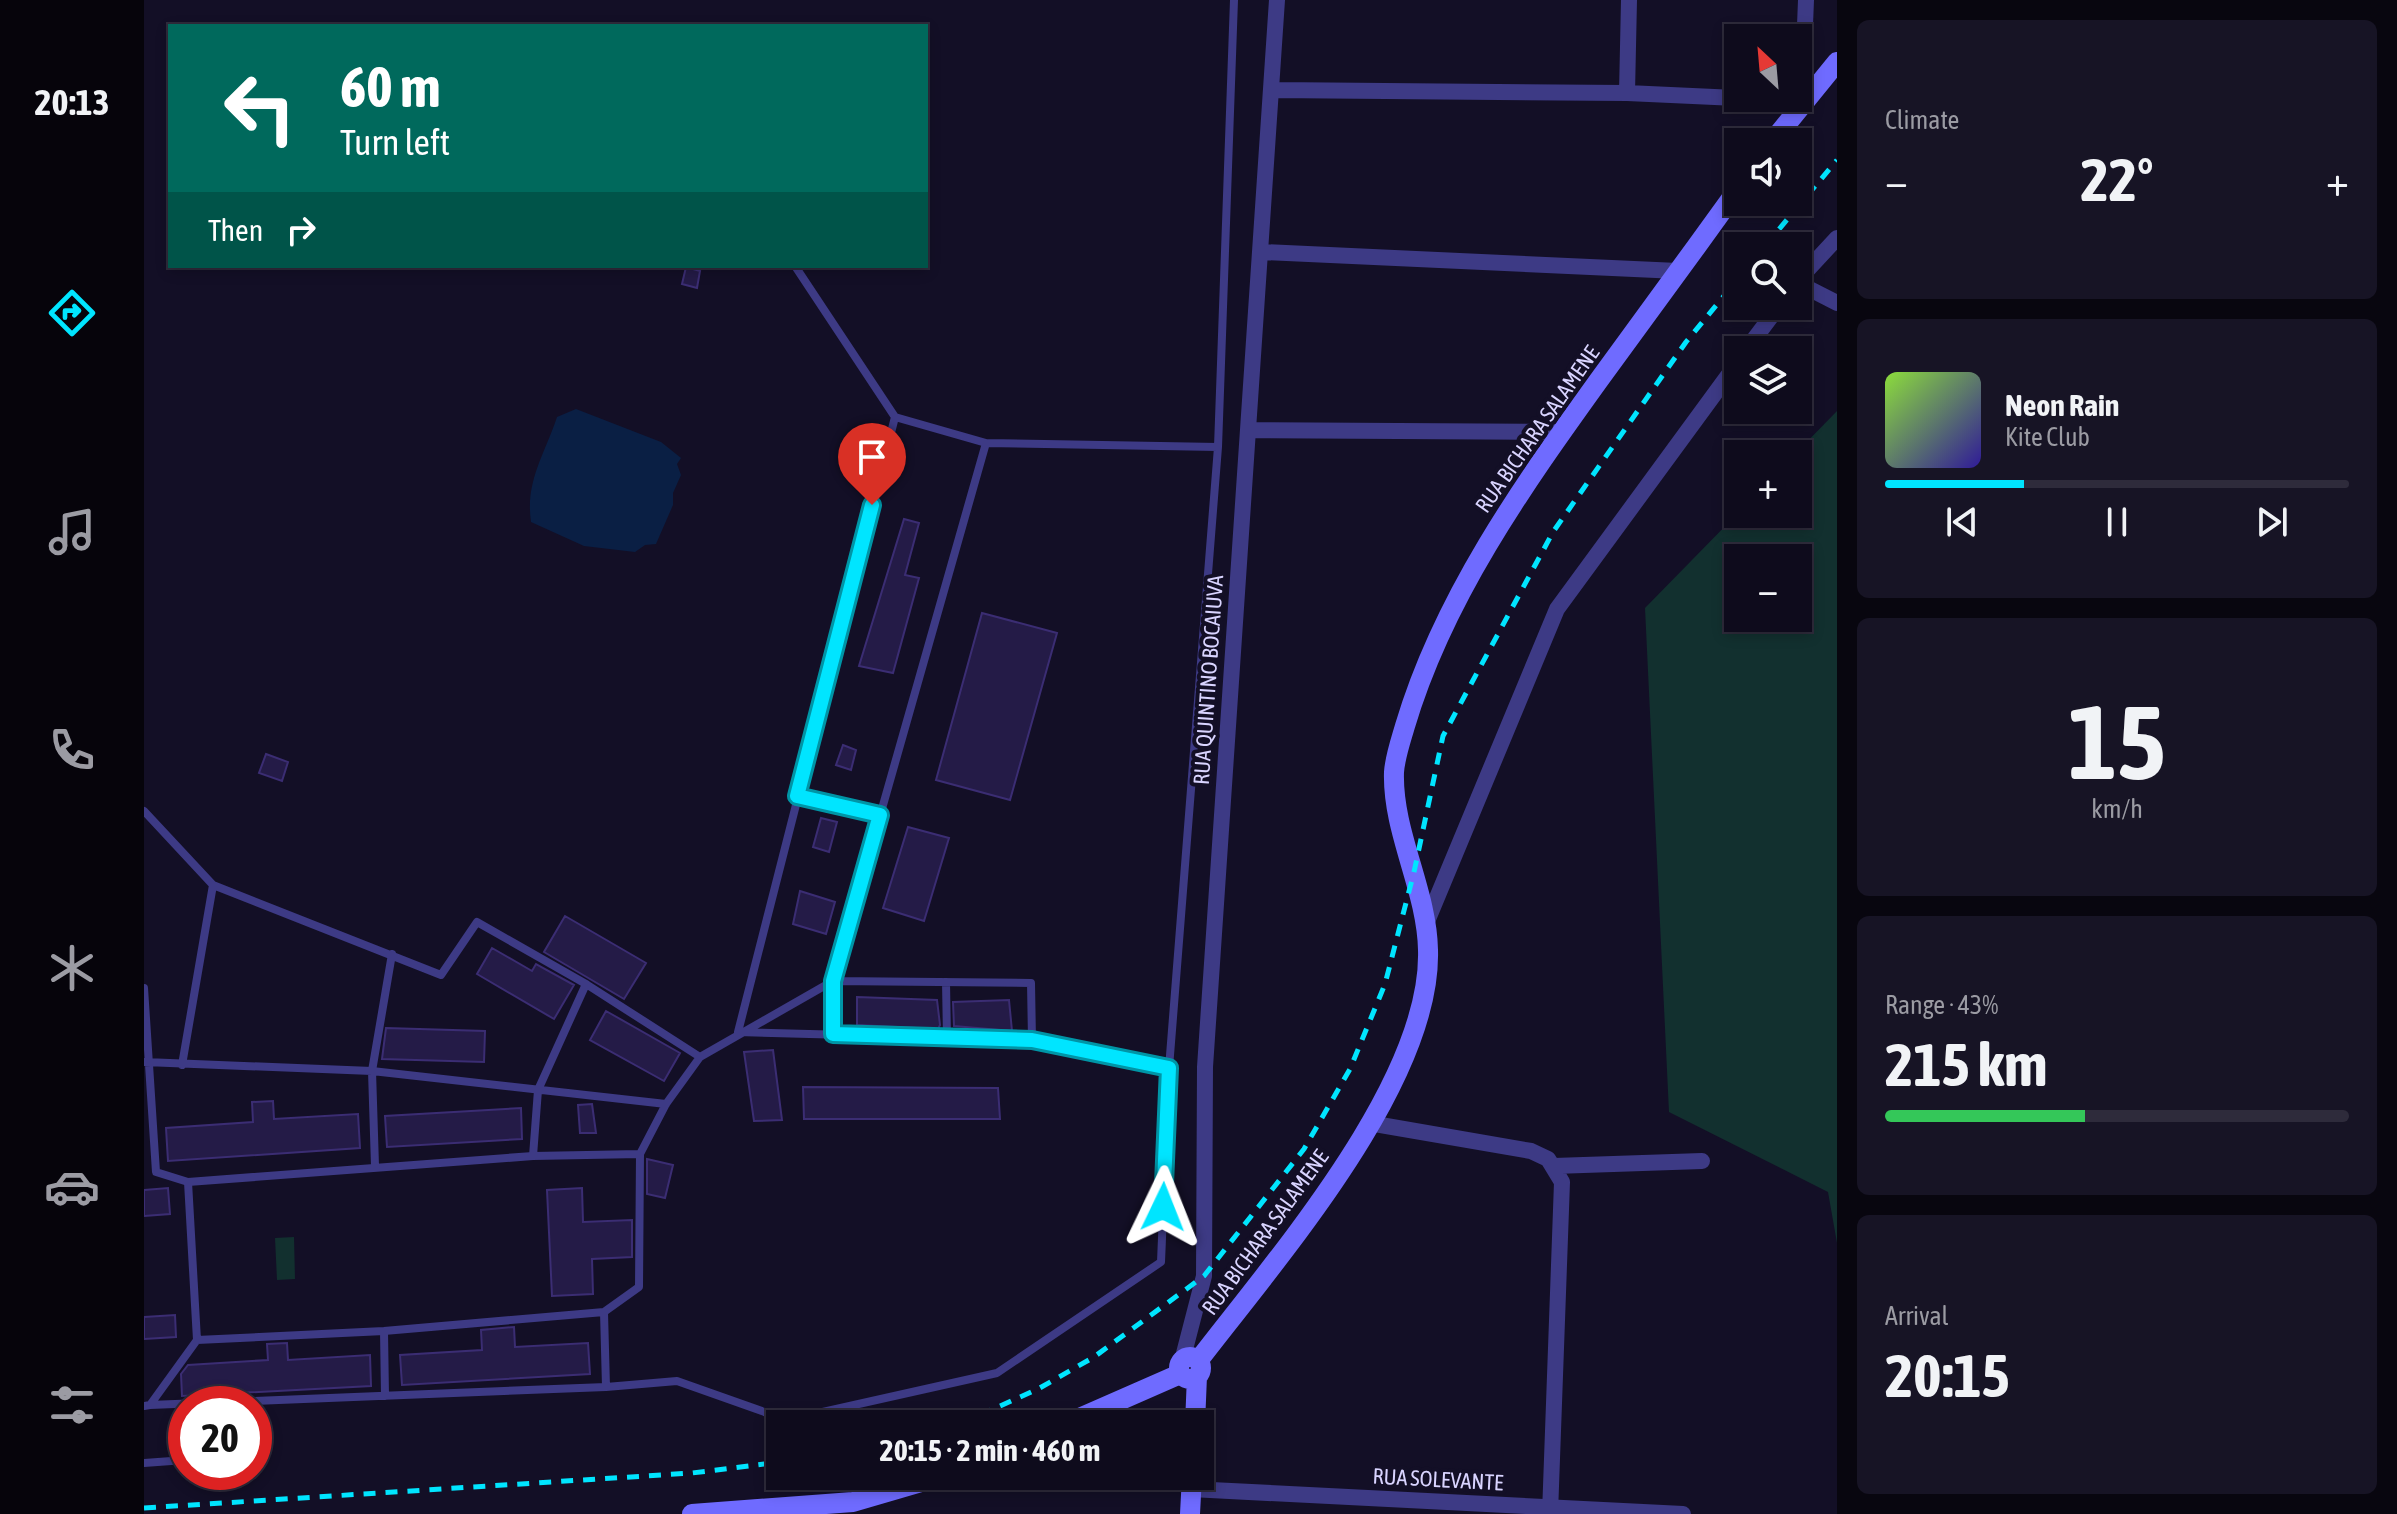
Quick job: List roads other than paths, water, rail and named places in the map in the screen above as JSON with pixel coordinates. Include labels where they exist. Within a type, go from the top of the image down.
[{"type":"main road","points":[[1812,90],[1837,62]]},
{"type":"main road","name":"RUA BICHARA SALAMENE","points":[[1097,1410],[1190,1368],[1335,1182],[1410,1051],[1425,998],[1429,951],[1426,924],[1396,799],[1394,770],[1405,724],[1448,617],[1519,490],[1724,208]]},
{"type":"main road","name":"RUA QUINTINO BOCAIUVA","points":[[1190,1368],[1194,1410]]},
{"type":"main road","points":[[692,1514],[852,1508],[903,1490]]},
{"type":"main road","points":[[1190,1514],[1192,1490]]},
{"type":"street","name":"RUA QUINTINO BOCAIUVA","points":[[1190,1368],[1204,1276],[1205,1067],[1277,0]]},
{"type":"street","points":[[1627,93],[1629,0]]},
{"type":"street","points":[[1805,24],[1806,0]]},
{"type":"street","points":[[1273,90],[1627,93],[1724,97]]},
{"type":"street","points":[[1812,266],[1837,238]]},
{"type":"street","points":[[1262,252],[1678,271]]},
{"type":"street","points":[[1812,290],[1837,303]]},
{"type":"street","points":[[1426,924],[1557,609],[1724,381]]},
{"type":"street","points":[[1249,430],[1561,432]]},
{"type":"street","points":[[1369,1123],[1467,1142],[1521,1148],[1540,1154],[1554,1166],[1562,1182],[1550,1510]]},
{"type":"street","points":[[1554,1166],[1702,1161]]},
{"type":"street","name":"RUA SOLEVANTE","points":[[1214,1484],[1550,1510],[1683,1514]]},
{"type":"lane","points":[[147,1405],[606,1387],[677,1381],[787,1420],[997,1373],[1161,1262],[1169,1068],[1218,447],[1234,0]]},
{"type":"lane","points":[[796,268],[895,417],[986,443],[1218,447]]},
{"type":"lane","points":[[738,1032],[895,417]]},
{"type":"lane","points":[[833,1034],[833,981],[986,443]]},
{"type":"lane","points":[[797,796],[880,815]]},
{"type":"lane","points":[[144,811],[213,885],[441,975],[477,922],[586,984],[700,1057]]},
{"type":"lane","points":[[182,1065],[213,885]]},
{"type":"lane","points":[[375,1166],[372,1071],[392,954]]},
{"type":"lane","points":[[197,1340],[384,1331],[604,1312],[639,1287],[640,1154],[666,1104],[700,1057],[738,1032],[833,981],[1031,983],[1032,1040]]},
{"type":"lane","points":[[946,982],[947,1038]]},
{"type":"lane","points":[[533,1156],[538,1090],[586,984]]},
{"type":"lane","points":[[144,988],[146,1062],[156,1172],[188,1182],[533,1156],[640,1154]]},
{"type":"lane","points":[[738,1032],[1032,1040],[1169,1068]]},
{"type":"lane","points":[[146,1062],[372,1071],[666,1104]]},
{"type":"lane","points":[[147,1405],[197,1340],[188,1182]]},
{"type":"lane","points":[[604,1312],[606,1387]]},
{"type":"lane","points":[[384,1331],[385,1396]]},
{"type":"lane","points":[[144,1463],[168,1461]]},
{"type":"water","points":[[576,409],[661,442],[681,458],[677,464],[681,475],[673,493],[673,505],[656,544],[645,545],[635,552],[584,546],[531,522],[533,481],[557,417]]},
{"type":"railway","points":[[1777,232],[1837,160]]},
{"type":"railway","points":[[991,1410],[1038,1389],[1094,1357],[1204,1276],[1304,1149],[1350,1069],[1385,984],[1414,872],[1443,736],[1553,532],[1686,342],[1724,296]]},
{"type":"railway","points":[[144,1508],[692,1473],[766,1464]]}]
